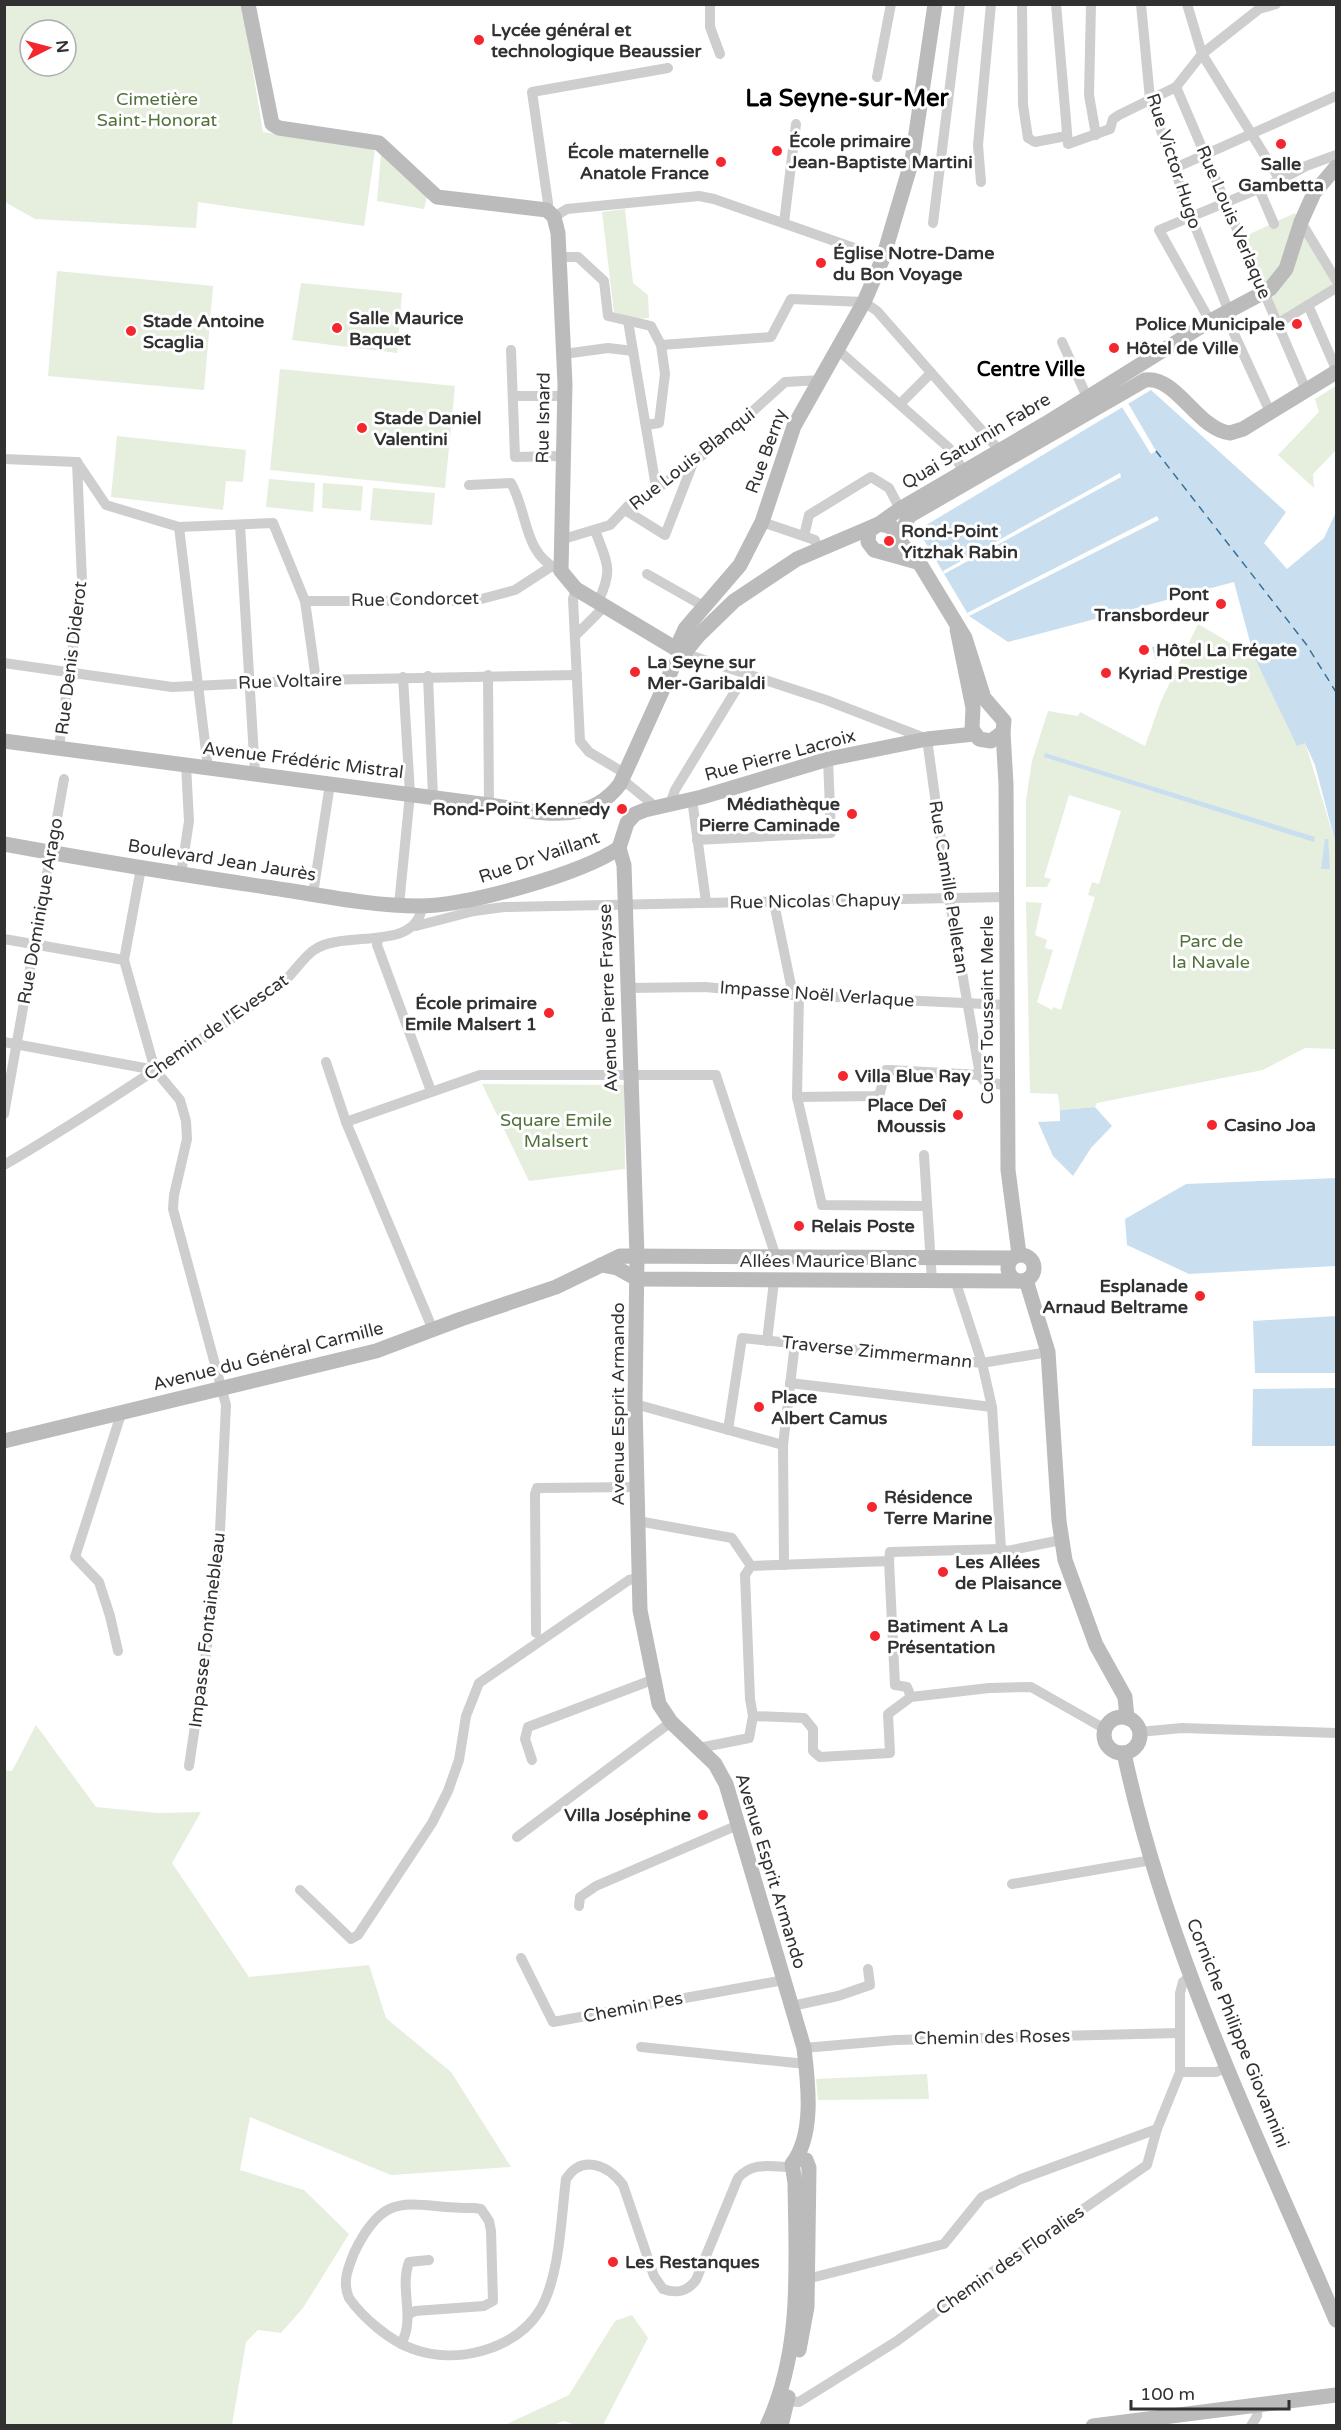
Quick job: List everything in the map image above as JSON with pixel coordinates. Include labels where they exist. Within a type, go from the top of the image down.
[{"type":"main road","points":[[248,4],[272,124],[279,128],[379,143],[437,196],[550,214]]},
{"type":"main road","name":"Rue Berny","points":[[680,651],[685,629],[740,565],[762,522],[794,426],[809,395],[822,380],[864,302],[883,258],[912,160],[935,4]]},
{"type":"main road","points":[[1264,294],[1286,269],[1301,222],[1314,193],[1336,167]]},
{"type":"main road","name":"Rue Isnard","points":[[550,214],[558,233],[564,354],[560,540],[556,569]]},
{"type":"main road","name":"Quai Saturnin Fabre","points":[[680,651],[705,620],[722,613],[734,601],[797,558],[873,526],[960,465],[999,450],[1210,321],[1264,294]]},
{"type":"main road","points":[[1270,412],[1336,370]]},
{"type":"main road","name":"Quai Saturnin Fabre","points":[[901,532],[909,516],[1145,380],[1155,380],[1170,388],[1208,422],[1230,433],[1243,429],[1270,412]]},
{"type":"main road","points":[[918,562],[886,552],[877,552],[870,546],[868,536],[873,526],[886,524],[901,532],[972,653],[984,698],[1004,722],[1003,732],[996,740],[978,731]]},
{"type":"main road","points":[[886,552],[895,546],[901,532]]},
{"type":"main road","points":[[556,569],[576,589],[680,651],[624,777]]},
{"type":"main road","points":[[957,629],[978,731],[1004,766]]},
{"type":"main road","points":[[978,731],[985,710],[994,711]]},
{"type":"main road","name":"Rue Pierre Lacroix","points":[[619,848],[630,818],[635,814],[828,759],[978,731]]},
{"type":"main road","name":"Cours Toussaint Merle","points":[[1003,732],[1006,784],[1008,1170],[1015,1256]]},
{"type":"main road","name":"Avenue Frédéric Mistral","points":[[4,741],[565,813],[586,811],[596,807],[614,792],[624,777]]},
{"type":"main road","name":"Boulevard Jean Jaurès","points":[[4,844],[141,868],[430,910],[471,900]]},
{"type":"main road","name":"Rue Dr Vaillant","points":[[471,900],[545,879],[604,857],[619,848]]},
{"type":"main road","name":"Avenue Pierre Fraysse","points":[[619,848],[624,865],[637,1256]]},
{"type":"main road","name":"Avenue du Général Carmille","points":[[4,1441],[376,1351],[556,1287],[620,1256],[637,1256]]},
{"type":"main road","name":"Allées Maurice Blanc","points":[[637,1256],[1015,1256]]},
{"type":"main road","name":"Avenue Esprit Armando","points":[[637,1256],[638,1578],[640,1610],[652,1680],[659,1704],[671,1722],[721,1773],[792,2006],[804,2048],[806,2064],[805,2132],[794,2163],[796,2313],[782,2385],[767,2426]]},
{"type":"main road","points":[[1022,1281],[1033,1275],[1035,1266],[1029,1257],[1015,1256],[1008,1272],[1022,1281],[1048,1352],[1061,1540],[1083,1613],[1096,1645],[1125,1697],[1127,1718]]},
{"type":"main road","points":[[774,1281],[776,1257]]},
{"type":"main road","points":[[601,1265],[617,1268],[637,1279]]},
{"type":"main road","name":"Allées Maurice Blanc","points":[[637,1279],[1022,1281]]},
{"type":"main road","points":[[1127,1718],[1135,1723],[1139,1732],[1134,1748],[1124,1753],[1108,1746],[1104,1735],[1105,1729],[1112,1721],[1127,1718]]},
{"type":"main road","name":"Corniche Philippe Giovannini","points":[[1124,1753],[1152,1860],[1191,1976],[1336,2320]]},
{"type":"main road","points":[[781,2426],[805,2324],[809,2168],[806,2160],[794,2163]]},
{"type":"main road","points":[[1093,2426],[1336,2396]]},
{"type":"street","points":[[877,77],[891,4]]},
{"type":"street","points":[[933,223],[960,4]]},
{"type":"street","points":[[981,182],[978,145],[991,4]]},
{"type":"street","points":[[1022,4],[1023,105],[1028,138],[1035,142],[1096,135],[1110,129],[1113,119],[1176,87],[1202,54],[1259,9],[1271,5]]},
{"type":"street","points":[[1056,4],[1067,140]]},
{"type":"street","points":[[1091,4],[1089,95],[1096,135]]},
{"type":"street","name":"Rue Victor Hugo","points":[[1142,4],[1150,99],[1227,313],[1270,412]]},
{"type":"street","points":[[1187,4],[1202,54],[1280,180]]},
{"type":"street","points":[[710,5],[710,27],[720,54]]},
{"type":"street","points":[[668,68],[532,92],[550,214],[567,209],[699,196],[714,198],[883,258]]},
{"type":"street","name":"Rue Louis Verlaque","points":[[1176,87],[1306,390]]},
{"type":"street","points":[[1175,168],[1336,96]]},
{"type":"street","points":[[784,223],[796,124]]},
{"type":"street","points":[[1210,321],[1159,230],[1336,155]]},
{"type":"street","points":[[1259,189],[1274,224]]},
{"type":"street","points":[[1301,222],[1336,280]]},
{"type":"street","points":[[558,257],[578,257],[604,281],[608,316],[651,326],[661,345],[664,374],[659,423],[646,425]]},
{"type":"street","points":[[1277,324],[1336,288]]},
{"type":"street","points":[[661,345],[771,337],[792,299],[864,302],[877,311],[999,450]]},
{"type":"street","points":[[1308,305],[1336,370]]},
{"type":"street","points":[[628,321],[656,487]]},
{"type":"street","points":[[1062,342],[1087,397]]},
{"type":"street","points":[[564,354],[608,348],[633,351]]},
{"type":"street","points":[[511,350],[515,457],[562,456]]},
{"type":"street","points":[[838,350],[902,403],[949,448]]},
{"type":"street","points":[[902,403],[931,373]]},
{"type":"street","name":"Rue Louis Blanqui","points":[[560,540],[609,525],[656,487],[693,463],[785,382],[822,380]]},
{"type":"street","points":[[513,396],[564,396]]},
{"type":"street","points":[[4,459],[77,462],[106,505],[179,527],[273,523],[305,601],[316,680]]},
{"type":"street","name":"Rue Denis Diderot","points":[[59,747],[82,581],[77,462]]},
{"type":"street","points":[[625,510],[665,535],[693,463]]},
{"type":"street","points":[[804,536],[809,515],[871,477],[889,488],[900,509]]},
{"type":"street","points":[[469,484],[511,483],[520,498],[527,535],[556,569]]},
{"type":"street","points":[[762,522],[815,540],[818,549]]},
{"type":"street","points":[[240,525],[255,774]]},
{"type":"street","points":[[179,527],[208,768]]},
{"type":"street","points":[[576,635],[601,604],[609,579],[609,567],[595,530]]},
{"type":"street","name":"Rue Condorcet","points":[[305,601],[474,601],[515,590],[556,569]]},
{"type":"street","points":[[647,574],[705,607]]},
{"type":"street","points":[[576,589],[573,599],[580,741],[589,752],[663,806],[745,675]]},
{"type":"street","points":[[680,651],[745,675],[826,700],[927,739]]},
{"type":"street","name":"Rue Voltaire","points":[[4,663],[172,687],[428,676],[577,675]]},
{"type":"street","points":[[488,675],[489,805]]},
{"type":"street","points":[[428,676],[433,797]]},
{"type":"street","points":[[399,905],[410,794],[403,677]]},
{"type":"street","name":"Rue Camille Pelletan","points":[[927,739],[949,898],[980,1075]]},
{"type":"street","points":[[697,840],[831,832],[828,759]]},
{"type":"street","points":[[181,874],[189,821],[186,765]]},
{"type":"street","name":"Rue Dominique Arago","points":[[4,1114],[64,779]]},
{"type":"street","points":[[313,894],[330,784]]},
{"type":"street","points":[[692,799],[706,902]]},
{"type":"street","points":[[4,1042],[155,1070],[124,960],[141,868]]},
{"type":"street","name":"Rue Nicolas Chapuy","points":[[624,905],[1006,897]]},
{"type":"street","points":[[774,903],[796,995],[797,1097],[822,1205],[926,1206]]},
{"type":"street","name":"Boulevard Jean Jaurès","points":[[416,926],[430,910],[624,905]]},
{"type":"street","points":[[416,926],[430,910]]},
{"type":"street","name":"Chemin de l'Evescat","points":[[4,1165],[155,1070],[280,985],[313,950],[339,941],[378,939],[416,926]]},
{"type":"street","points":[[4,939],[124,960]]},
{"type":"street","points":[[378,939],[377,945],[430,1091]]},
{"type":"street","name":"Impasse Noël Verlaque","points":[[627,988],[705,987],[796,995],[1007,1005]]},
{"type":"street","points":[[326,1062],[346,1122],[433,1330]]},
{"type":"street","name":"Impasse Fontainebleau","points":[[155,1070],[180,1100],[186,1121],[188,1139],[174,1195],[173,1209],[224,1387],[226,1405],[218,1573],[189,1766]]},
{"type":"street","points":[[797,1097],[876,1096],[880,1094],[886,1070],[980,1075],[984,1081],[1007,1086]]},
{"type":"street","points":[[346,1122],[480,1075],[716,1075],[776,1257]]},
{"type":"street","points":[[924,1155],[932,1281]]},
{"type":"street","points":[[955,1280],[982,1364],[992,1407],[1001,1549]]},
{"type":"street","points":[[767,1341],[774,1281]]},
{"type":"street","name":"Traverse Zimmermann","points":[[728,1430],[742,1338],[982,1364],[1048,1352]]},
{"type":"street","points":[[784,1565],[783,1445],[795,1343]]},
{"type":"street","points":[[790,1383],[992,1407]]},
{"type":"street","points":[[636,1404],[754,1439],[783,1445]]},
{"type":"street","points":[[118,1651],[99,1582],[75,1557],[122,1411]]},
{"type":"street","points":[[536,1633],[535,1494],[537,1488],[638,1487]]},
{"type":"street","points":[[638,1521],[732,1538],[751,1566]]},
{"type":"street","points":[[911,1697],[907,1687],[895,1685],[890,1552],[1001,1549],[1007,1551],[1061,1540]]},
{"type":"street","points":[[751,1566],[889,1561]]},
{"type":"street","points":[[699,1748],[749,1738],[753,1716],[750,1699],[746,1575],[751,1566]]},
{"type":"street","points":[[300,1890],[351,1939],[358,1935],[432,1823],[448,1791],[459,1760],[466,1716],[479,1683],[629,1580],[638,1578]]},
{"type":"street","points":[[532,1760],[525,1739],[528,1727],[652,1680]]},
{"type":"street","points":[[753,1716],[804,1718],[810,1721],[813,1729],[813,1751],[820,1757],[890,1753],[888,1714],[911,1697],[989,1688],[1031,1687],[1105,1729]]},
{"type":"street","points":[[517,1837],[671,1722]]},
{"type":"street","points":[[1139,1732],[1182,1728],[1336,1733]]},
{"type":"street","points":[[579,1906],[580,1897],[596,1886],[738,1824]]},
{"type":"street","points":[[1012,1884],[1152,1860]]},
{"type":"street","name":"Chemin Pes","points":[[522,1958],[553,2022],[784,1980]]},
{"type":"street","points":[[792,2006],[838,1996],[870,1985],[868,1969]]},
{"type":"street","points":[[1191,1976],[1183,1982],[1180,1993],[1180,2072],[1216,2072],[1228,2067]]},
{"type":"street","name":"Chemin des Roses","points":[[804,2048],[895,2040],[1180,2033]]},
{"type":"street","points":[[641,2047],[806,2064]]},
{"type":"street","name":"Chemin des Floralies","points":[[788,2401],[799,2402],[897,2341],[969,2288],[1147,2165],[1157,2129],[1180,2072]]},
{"type":"street","points":[[807,2280],[944,2244],[982,2197],[1021,2179],[1157,2129]]},
{"type":"street","points":[[410,2314],[415,2311],[484,2306],[493,2301],[491,2230],[486,2214],[481,2209],[433,2208],[418,2203],[397,2205],[380,2214],[362,2236],[348,2267],[346,2292],[353,2304],[401,2344],[437,2355],[472,2353],[494,2347],[523,2330],[539,2311],[546,2298],[555,2264],[566,2180],[571,2172],[579,2167],[601,2165],[616,2175],[623,2185],[654,2276],[663,2289],[676,2292],[690,2287],[696,2280],[738,2178],[755,2166],[794,2163]]},
{"type":"street","points":[[401,2344],[410,2314],[407,2304],[406,2268],[409,2262],[429,2260]]},
{"type":"street","points":[[1251,2426],[1257,2416],[1258,2404]]},
{"type":"green space","name":"Cimetière Saint-Honorat","points":[[4,5],[242,5],[263,132],[371,148],[375,151],[364,226],[198,202],[196,228],[35,219],[5,202]]},
{"type":"green space","points":[[381,155],[427,196],[424,209],[377,201]]},
{"type":"green space","points":[[625,209],[633,283],[648,295],[649,318],[637,319],[614,312],[602,212]]},
{"type":"green space","points":[[1295,213],[1335,288],[1277,324],[1241,238]]},
{"type":"green space","name":"Stade Antoine Scaglia","points":[[57,271],[213,286],[204,390],[48,376]]},
{"type":"green space","name":"Salle Maurice Baquet","points":[[301,283],[402,293],[397,353],[292,340]]},
{"type":"green space","name":"Stade Daniel Valentini","points":[[280,369],[455,386],[445,488],[270,470]]},
{"type":"green space","points":[[1336,386],[1336,450],[1313,474],[1314,488],[1278,455],[1319,412],[1315,399]]},
{"type":"green space","points":[[117,436],[246,450],[243,482],[226,481],[223,510],[111,497]]},
{"type":"green space","points":[[269,479],[315,483],[313,512],[266,507]]},
{"type":"green space","points":[[323,483],[363,486],[361,511],[322,508]]},
{"type":"green space","points":[[373,488],[435,493],[432,525],[370,520]]},
{"type":"green space","name":"Parc de la Navale","points":[[1198,624],[1254,657],[1297,745],[1305,742],[1336,845],[1336,1049],[1305,1048],[1263,1070],[1097,1103],[1095,1107],[1060,1110],[1058,1094],[1030,1093],[1026,902],[1042,903],[1035,935],[1047,940],[1045,948],[1053,950],[1037,1002],[1052,1010],[1053,1007],[1061,1010],[1095,897],[1088,895],[1092,882],[1099,884],[1121,811],[1069,795],[1044,877],[1051,879],[1047,887],[1026,887],[1026,800],[1032,761],[1048,711],[1078,716],[1080,712],[1145,746],[1161,701]]},
{"type":"green space","name":"Square Emile Malsert","points":[[482,1084],[624,1085],[625,1169],[529,1181]]},
{"type":"green space","points":[[36,1725],[96,1807],[157,1813],[201,1812],[172,1863],[249,1977],[369,1965],[386,2018],[451,2072],[511,2167],[391,2175],[250,2117],[240,2170],[304,2190],[349,2234],[303,2308],[281,2333],[258,2330],[246,2342],[232,2425],[5,2425],[4,1770],[12,1771]]},
{"type":"green space","points":[[927,2074],[929,2099],[818,2100],[816,2079]]},
{"type":"green space","points":[[632,2315],[648,2338],[603,2425],[576,2425],[564,2421],[552,2425],[505,2425],[569,2395],[615,2321]]},
{"type":"water","points":[[1151,390],[1286,512],[1264,543],[1287,569],[1324,538],[1336,512],[1336,845],[1315,765],[1305,743],[1297,746],[1254,657],[1234,582],[1008,642],[969,616],[918,530]]},
{"type":"water","points":[[1170,643],[1173,654],[1155,659],[1152,647]]},
{"type":"water","points":[[1045,753],[1315,837],[1314,842],[1044,757]]},
{"type":"water","points":[[1325,839],[1328,839],[1330,869],[1321,869]]},
{"type":"water","points":[[1095,1107],[1112,1126],[1091,1148],[1073,1176],[1053,1156],[1038,1122],[1060,1121],[1060,1110]]},
{"type":"water","points":[[1336,1178],[1336,1266],[1189,1274],[1127,1245],[1125,1219],[1186,1184]]},
{"type":"water","points":[[1336,1316],[1336,1373],[1255,1373],[1253,1321]]},
{"type":"water","points":[[1336,1388],[1336,1446],[1252,1446],[1253,1389]]},
{"type":"pier","points":[[1128,403],[1156,451],[1151,454],[1122,407]]},
{"type":"pier","points":[[1120,473],[1121,477],[944,574],[943,571]]},
{"type":"pier","points":[[1157,516],[1159,520],[969,616],[967,613]]},
{"type":"ferry route","points":[[1156,451],[1306,644],[1336,692]]},
{"type":"place","name":"Lycée général et technologique Beaussier","points":[[479,40]]},
{"type":"place","name":"Salle Gambetta","points":[[1281,144]]},
{"type":"place","name":"École primaire Jean-Baptiste Martini","points":[[777,151]]},
{"type":"place","name":"École maternelle Anatole France","points":[[721,162]]},
{"type":"place","name":"Église Notre-Dame du Bon Voyage","points":[[821,263]]},
{"type":"place","name":"Police Municipale","points":[[1297,324]]},
{"type":"place","name":"Salle Maurice Baquet","points":[[337,328]]},
{"type":"place","name":"Stade Antoine Scaglia","points":[[131,331]]},
{"type":"place","name":"Hôtel de Ville","points":[[1114,348]]},
{"type":"place","name":"Stade Daniel Valentini","points":[[362,428]]},
{"type":"place","name":"Rond-Point Yitzhak Rabin","points":[[889,541]]},
{"type":"place","name":"Pont Transbordeur","points":[[1221,604]]},
{"type":"place","name":"Hôtel La Frégate","points":[[1144,650]]},
{"type":"place","name":"La Seyne sur Mer-Garibaldi","points":[[635,672]]},
{"type":"place","name":"Kyriad Prestige","points":[[1106,673]]},
{"type":"place","name":"Rond-Point Kennedy","points":[[622,809]]},
{"type":"place","name":"Médiathèque Pierre Caminade","points":[[852,814]]},
{"type":"place","name":"École primaire Emile Malsert 1","points":[[549,1013]]},
{"type":"place","name":"Villa Blue Ray","points":[[843,1076]]},
{"type":"place","name":"Place Deî Moussis","points":[[958,1115]]},
{"type":"place","name":"Casino Joa","points":[[1212,1125]]},
{"type":"place","name":"Relais Poste","points":[[799,1226]]},
{"type":"place","name":"Esplanade Arnaud Beltrame","points":[[1200,1296]]},
{"type":"place","name":"Place Albert Camus","points":[[759,1407]]},
{"type":"place","name":"Résidence Terre Marine","points":[[872,1507]]},
{"type":"place","name":"Les Allées de Plaisance","points":[[943,1572]]},
{"type":"place","name":"Batiment A La Présentation","points":[[875,1636]]},
{"type":"place","name":"Villa Joséphine","points":[[703,1815]]},
{"type":"place","name":"Les Restanques","points":[[613,2262]]},
{"type":"district","name":"La Seyne-sur-Mer","points":[[847,98]]},
{"type":"district","name":"Centre Ville","points":[[1031,369]]}]
